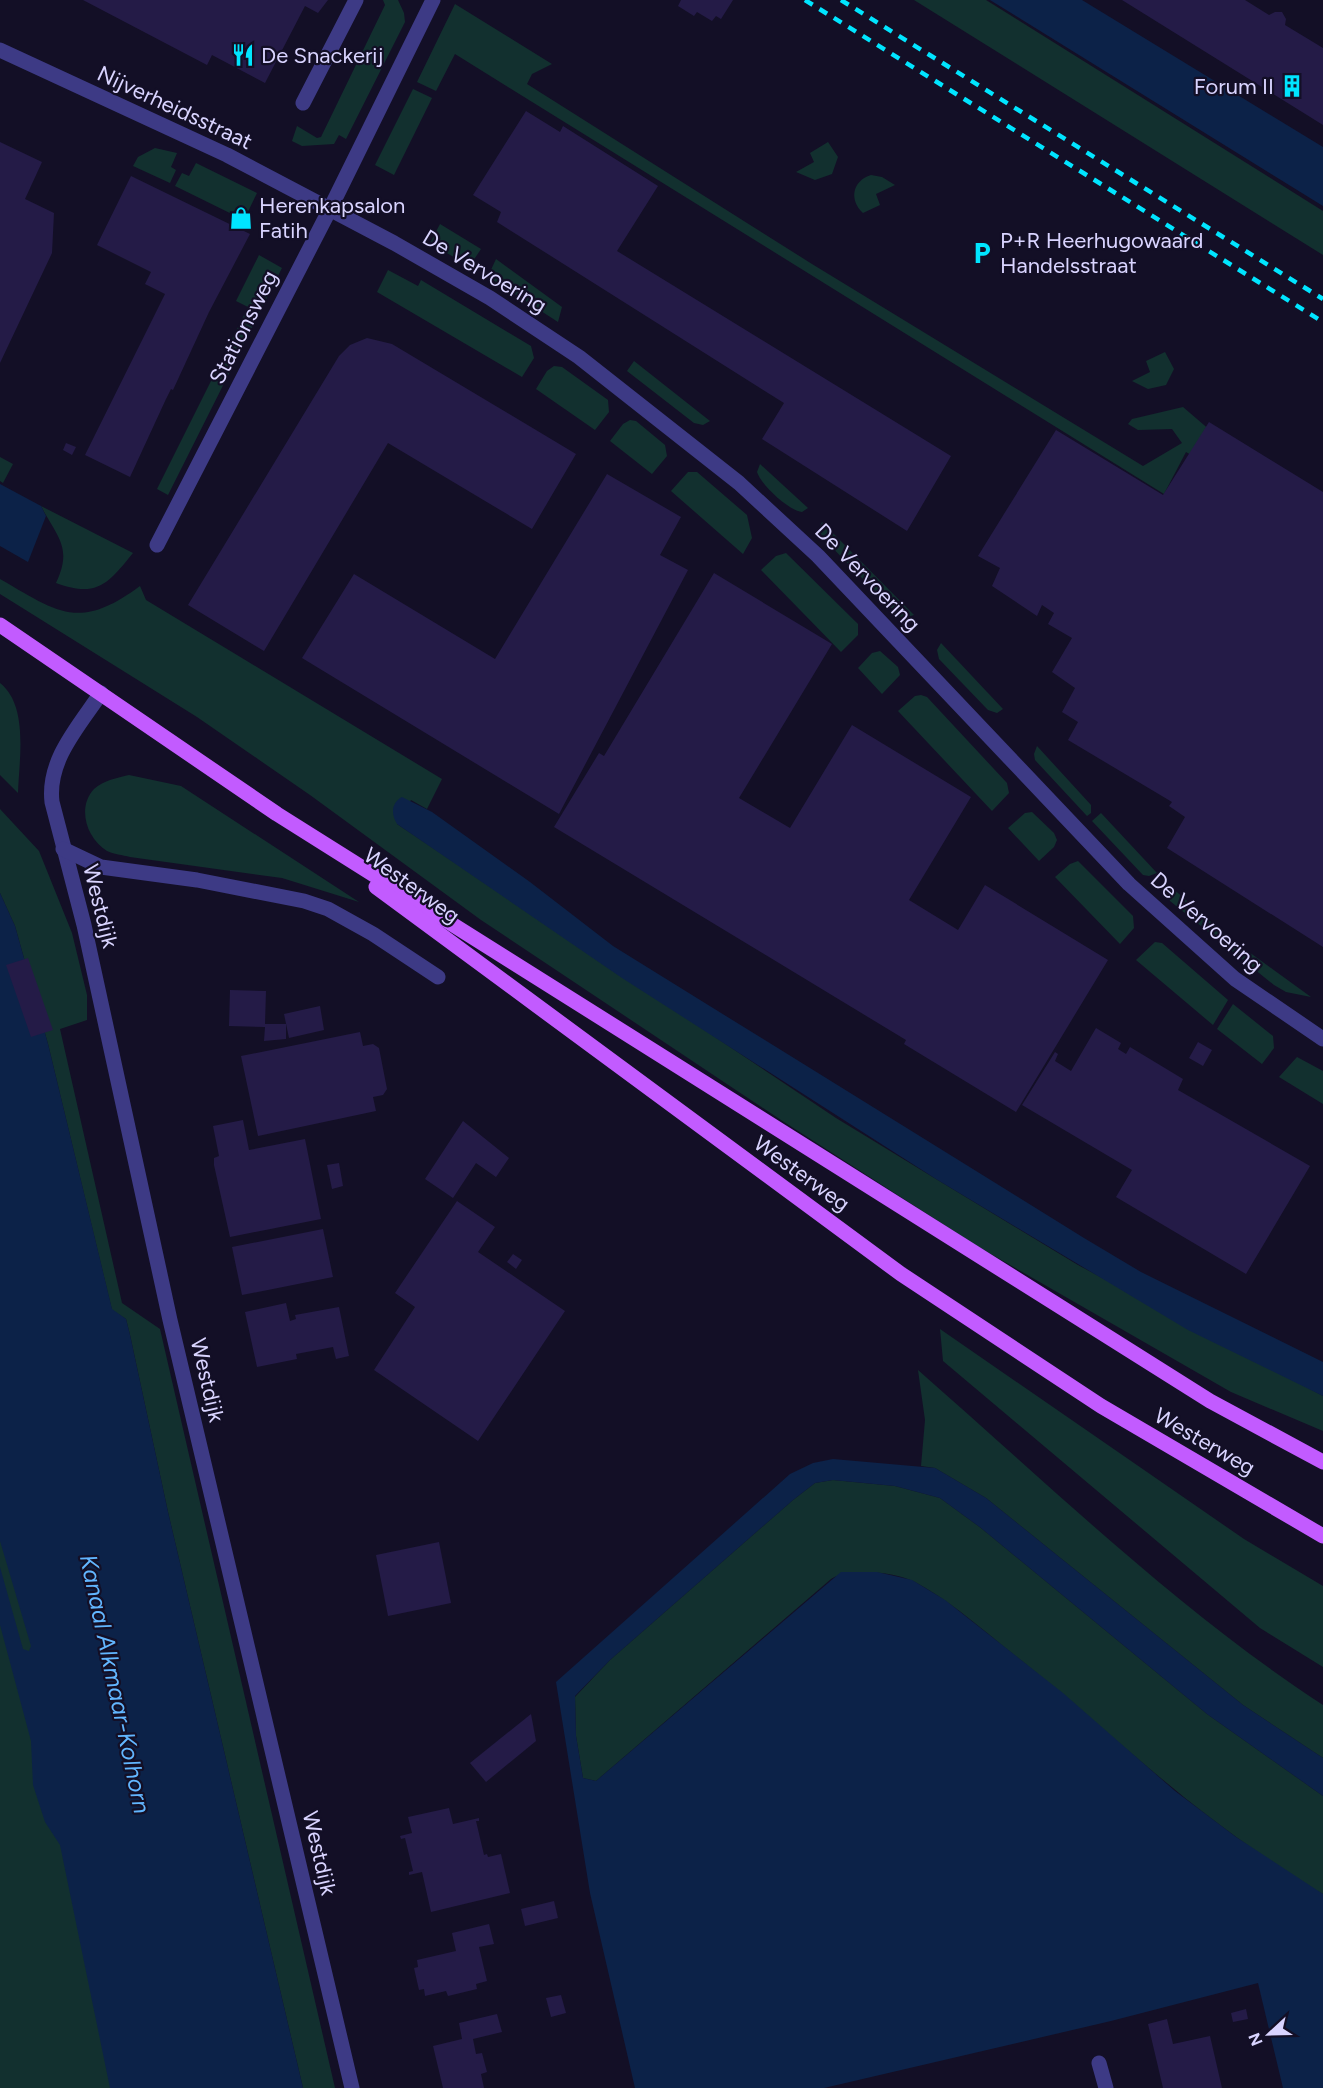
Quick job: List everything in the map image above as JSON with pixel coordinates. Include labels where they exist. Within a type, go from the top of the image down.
[{"type":"main road","name":"Westerweg","points":[[0,625],[278,813],[1210,1401],[1323,1462]]},
{"type":"main road","name":"Westerweg","points":[[278,813],[901,1274],[1101,1406],[1323,1536]]},
{"type":"street","points":[[303,103],[356,0]]},
{"type":"street","name":"Stationsweg","points":[[157,545],[328,211],[426,3]]},
{"type":"street","name":"Nijverheidsstraat","points":[[0,50],[227,155],[328,211]]},
{"type":"street","name":"De Vervoering","points":[[328,211],[394,243],[490,298],[579,357],[739,483],[818,556],[1129,884],[1235,980],[1323,1039]]},
{"type":"street","name":"Westdijk","points":[[101,693],[57,759],[50,788],[51,802],[84,925],[173,1332],[352,2088]]},
{"type":"street","points":[[63,849],[101,867],[197,880],[304,901],[328,909],[373,934],[438,977]]},
{"type":"street","points":[[1100,2063],[1106,2088]]},
{"type":"green space","points":[[383,0],[398,0],[405,22],[346,139],[339,135],[334,144],[302,146],[292,141],[297,126],[317,138],[321,137],[385,5]]},
{"type":"green space","points":[[914,0],[986,0],[1323,211],[1323,255]]},
{"type":"green space","points":[[455,4],[552,64],[532,74],[527,84],[812,264],[1143,466],[1182,443],[1172,429],[1138,430],[1128,424],[1132,419],[1183,407],[1218,437],[1201,461],[1186,452],[1164,494],[455,54],[436,91],[417,82]]},
{"type":"green space","points":[[413,89],[432,98],[394,175],[375,165]]},
{"type":"green space","points":[[828,142],[838,157],[832,174],[815,180],[796,172],[814,162],[810,153]]},
{"type":"green space","points":[[155,148],[177,153],[171,167],[176,170],[170,183],[133,166],[138,157]]},
{"type":"green space","points":[[196,163],[257,193],[244,220],[175,186],[182,173],[189,176]]},
{"type":"green space","points":[[871,175],[882,177],[895,185],[876,194],[880,205],[863,213],[854,197],[856,186]]},
{"type":"green space","points":[[440,224],[481,249],[473,261],[462,262],[430,243]]},
{"type":"green space","points":[[259,255],[282,268],[168,495],[157,489],[248,307],[236,301]]},
{"type":"green space","points":[[496,259],[562,307],[558,322],[493,280],[490,272]]},
{"type":"green space","points":[[388,270],[418,286],[421,280],[531,346],[534,358],[522,377],[377,292]]},
{"type":"green space","points":[[1165,352],[1174,369],[1166,385],[1148,389],[1132,381],[1150,372],[1146,361]]},
{"type":"green space","points":[[634,361],[710,421],[703,425],[694,423],[627,371]]},
{"type":"green space","points":[[554,366],[562,367],[608,400],[609,412],[595,430],[536,389],[547,371]]},
{"type":"green space","points":[[630,420],[636,421],[665,445],[667,456],[652,474],[610,441],[623,424]]},
{"type":"green space","points":[[0,457],[13,464],[3,483],[0,481]]},
{"type":"green space","points":[[760,464],[808,508],[802,512],[796,511],[776,496],[764,484],[757,472]]},
{"type":"green space","points":[[688,472],[697,472],[747,515],[752,538],[743,554],[671,491]]},
{"type":"green space","points":[[41,506],[133,553],[116,573],[100,585],[82,589],[56,583],[61,571],[63,551],[57,534]]},
{"type":"green space","points":[[822,522],[914,615],[904,618],[899,616],[821,536],[819,528]]},
{"type":"green space","points":[[786,553],[858,624],[858,635],[841,652],[761,570],[776,556]]},
{"type":"green space","points":[[0,579],[54,608],[84,613],[101,609],[140,586],[146,600],[442,779],[427,809],[411,800],[397,824],[836,1118],[1078,1265],[1323,1396],[1323,1431],[1231,1392],[977,1246],[784,1122],[481,920],[310,795],[197,717],[0,594]]},
{"type":"green space","points":[[941,643],[1003,709],[997,713],[988,710],[939,659],[937,650]]},
{"type":"green space","points":[[880,651],[898,667],[900,675],[882,694],[858,668],[872,653]]},
{"type":"green space","points":[[0,683],[9,693],[19,719],[18,793],[0,775]]},
{"type":"green space","points":[[915,696],[927,697],[1007,783],[1009,793],[992,811],[898,711]]},
{"type":"green space","points":[[1037,746],[1091,805],[1091,813],[1087,816],[1035,760],[1034,754]]},
{"type":"green space","points":[[129,775],[181,786],[359,902],[282,878],[130,857],[107,851],[89,830],[86,822],[86,804],[94,789],[102,783]]},
{"type":"green space","points":[[0,809],[39,851],[72,933],[87,995],[87,1020],[60,1029],[122,1303],[160,1329],[335,2088],[303,2088],[168,1512],[126,1319],[112,1310],[48,1044],[15,926],[0,893]]},
{"type":"green space","points":[[1032,812],[1054,833],[1057,840],[1054,847],[1039,861],[1008,828],[1025,813]]},
{"type":"green space","points":[[1101,813],[1157,873],[1149,876],[1143,875],[1092,821]]},
{"type":"green space","points":[[1078,861],[1133,916],[1134,928],[1120,944],[1055,877],[1070,864]]},
{"type":"green space","points":[[1170,886],[1227,936],[1311,997],[1286,992],[1274,985],[1170,901],[1167,893]]},
{"type":"green space","points":[[1155,942],[1162,943],[1228,1000],[1213,1025],[1136,960]]},
{"type":"green space","points":[[1233,1004],[1273,1036],[1274,1048],[1262,1064],[1217,1029]]},
{"type":"green space","points":[[1297,1057],[1323,1071],[1323,1104],[1279,1077]]},
{"type":"green space","points":[[940,1329],[1244,1539],[1323,1586],[1323,1667],[1260,1628],[943,1361]]},
{"type":"green space","points":[[918,1370],[1166,1588],[1270,1669],[1323,1705],[1323,1758],[1243,1705],[986,1498],[935,1468],[921,1466],[925,1420]]},
{"type":"green space","points":[[833,1480],[895,1486],[940,1498],[981,1528],[1207,1714],[1323,1796],[1323,1894],[1262,1855],[1195,1806],[950,1604],[915,1582],[885,1573],[849,1573],[831,1579],[596,1781],[583,1778],[576,1736],[575,1697],[610,1660],[793,1500],[815,1483]]},
{"type":"green space","points":[[0,1514],[43,1642],[119,2088],[0,2088]]},
{"type":"water","points":[[990,0],[1082,0],[1323,147],[1323,206]]},
{"type":"water","points":[[0,484],[41,506],[46,516],[28,562],[0,546]]},
{"type":"water","points":[[402,797],[432,812],[530,882],[613,946],[1084,1238],[1141,1272],[1323,1362],[1323,1396],[1188,1330],[936,1179],[622,978],[397,824],[393,809],[398,799]]},
{"type":"water","name":"Kanaal Alkmaar-Kolhorn","points":[[0,893],[15,926],[48,1044],[112,1309],[126,1319],[168,1512],[303,2088],[110,2088],[60,1845],[45,1822],[33,1785],[31,1741],[0,1625],[0,1567],[23,1649],[29,1651],[31,1646],[0,1541]]},
{"type":"water","points":[[833,1459],[935,1468],[986,1498],[1243,1705],[1323,1758],[1323,1796],[1207,1714],[981,1528],[940,1498],[895,1486],[833,1480],[815,1483],[793,1500],[610,1660],[575,1696],[576,1736],[583,1778],[596,1781],[841,1572],[877,1572],[912,1580],[945,1600],[1063,1693],[1175,1791],[1236,1837],[1323,1894],[1323,2088],[1283,2088],[1258,1983],[1111,2021],[824,2088],[635,2088],[590,1893],[556,1682],[790,1474],[813,1463]]},
{"type":"building","points":[[83,0],[328,0],[318,13],[305,6],[265,83],[212,55],[207,65]]},
{"type":"building","points":[[681,0],[733,0],[721,19],[716,16],[712,21],[697,12],[694,16],[678,6]]},
{"type":"building","name":"Forum II","points":[[1122,0],[1245,0],[1269,15],[1282,12],[1286,19],[1285,25],[1323,48],[1323,125]]},
{"type":"building","points":[[526,111],[560,132],[563,126],[658,186],[617,251],[951,456],[907,531],[762,439],[784,403],[497,222],[501,212],[473,195]]},
{"type":"building","points":[[0,142],[42,162],[25,199],[54,213],[52,253],[0,363]]},
{"type":"building","points":[[131,176],[250,234],[209,312],[173,390],[171,389],[166,399],[130,477],[85,455],[165,294],[145,284],[151,272],[97,245]]},
{"type":"building","points":[[367,338],[392,344],[576,454],[532,529],[388,443],[264,651],[188,605],[339,356],[350,345]]},
{"type":"building","points":[[1209,422],[1323,492],[1323,947],[1167,848],[1185,817],[1169,806],[1172,802],[1068,740],[1078,722],[1062,712],[1075,688],[1052,672],[1072,638],[1048,624],[1054,613],[1042,605],[1037,616],[992,586],[1000,568],[978,556],[1056,430],[1163,495]]},
{"type":"building","points":[[66,443],[76,447],[72,455],[63,450]]},
{"type":"building","points":[[607,474],[681,517],[660,555],[688,570],[559,814],[302,658],[354,574],[495,659]]},
{"type":"building","points":[[714,573],[832,644],[739,798],[790,828],[852,725],[971,797],[909,900],[958,930],[985,885],[1108,960],[1016,1112],[904,1044],[906,1040],[554,827],[599,753],[604,756]]},
{"type":"building","points":[[28,958],[53,1030],[31,1037],[6,965]]},
{"type":"building","points":[[230,990],[266,991],[265,1024],[286,1024],[286,1039],[264,1041],[265,1027],[229,1026]]},
{"type":"building","points":[[320,1006],[324,1030],[289,1038],[284,1014]]},
{"type":"building","points":[[1096,1028],[1121,1043],[1118,1049],[1126,1054],[1130,1047],[1183,1079],[1178,1090],[1310,1166],[1246,1274],[1116,1197],[1132,1170],[1022,1105],[1055,1052],[1058,1054],[1055,1061],[1071,1071]]},
{"type":"building","points":[[360,1032],[363,1046],[373,1044],[379,1048],[387,1089],[383,1095],[373,1097],[376,1111],[258,1136],[241,1056]]},
{"type":"building","points":[[1198,1042],[1212,1050],[1203,1066],[1189,1058]]},
{"type":"building","points":[[243,1120],[249,1150],[305,1139],[321,1219],[230,1237],[214,1165],[214,1158],[219,1156],[213,1126]]},
{"type":"building","points":[[463,1121],[509,1158],[496,1177],[476,1163],[453,1198],[425,1179]]},
{"type":"building","points":[[339,1163],[343,1186],[332,1189],[327,1165]]},
{"type":"building","points":[[457,1201],[495,1227],[478,1252],[565,1311],[478,1441],[374,1370],[415,1307],[395,1293]]},
{"type":"building","points":[[323,1229],[333,1277],[242,1295],[232,1247]]},
{"type":"building","points":[[513,1254],[522,1260],[516,1269],[507,1262]]},
{"type":"building","points":[[286,1303],[290,1321],[296,1319],[295,1315],[339,1307],[349,1356],[336,1359],[333,1347],[296,1354],[297,1359],[257,1367],[245,1312]]},
{"type":"building","points":[[439,1542],[451,1603],[388,1616],[376,1555]]},
{"type":"building","points":[[531,1714],[536,1741],[486,1782],[470,1763]]},
{"type":"building","points":[[449,1808],[453,1824],[479,1818],[479,1821],[476,1821],[484,1855],[487,1854],[488,1857],[501,1854],[510,1893],[431,1912],[422,1872],[409,1875],[409,1872],[413,1871],[405,1838],[401,1839],[400,1836],[412,1833],[408,1817]]},
{"type":"building","points":[[554,1901],[558,1918],[525,1926],[521,1909]]},
{"type":"building","points":[[489,1924],[494,1944],[479,1947],[487,1981],[476,1984],[477,1989],[448,1996],[446,1991],[425,1996],[424,1989],[419,1990],[414,1968],[418,1967],[417,1960],[456,1951],[452,1933]]},
{"type":"building","points":[[561,1995],[566,2013],[551,2017],[546,1998]]},
{"type":"building","points":[[1246,2009],[1248,2019],[1233,2022],[1231,2013]]},
{"type":"building","points":[[497,2014],[502,2032],[473,2039],[476,2054],[482,2053],[487,2072],[481,2074],[484,2088],[443,2088],[433,2046],[462,2039],[459,2023]]},
{"type":"building","points":[[1167,2019],[1173,2044],[1210,2036],[1222,2088],[1163,2088],[1148,2024]]},
{"type":"railway","points":[[805,0],[1323,322]]},
{"type":"railway","points":[[841,0],[1323,299]]},
{"type":"place","name":"De Snackerij","points":[[243,55]]},
{"type":"place","name":"Forum II","points":[[1292,86]]},
{"type":"place","name":"Herenkapsalon Fatih","points":[[241,218]]},
{"type":"place","name":"P+R Heerhugowaard Handelsstraat","points":[[982,253]]}]
